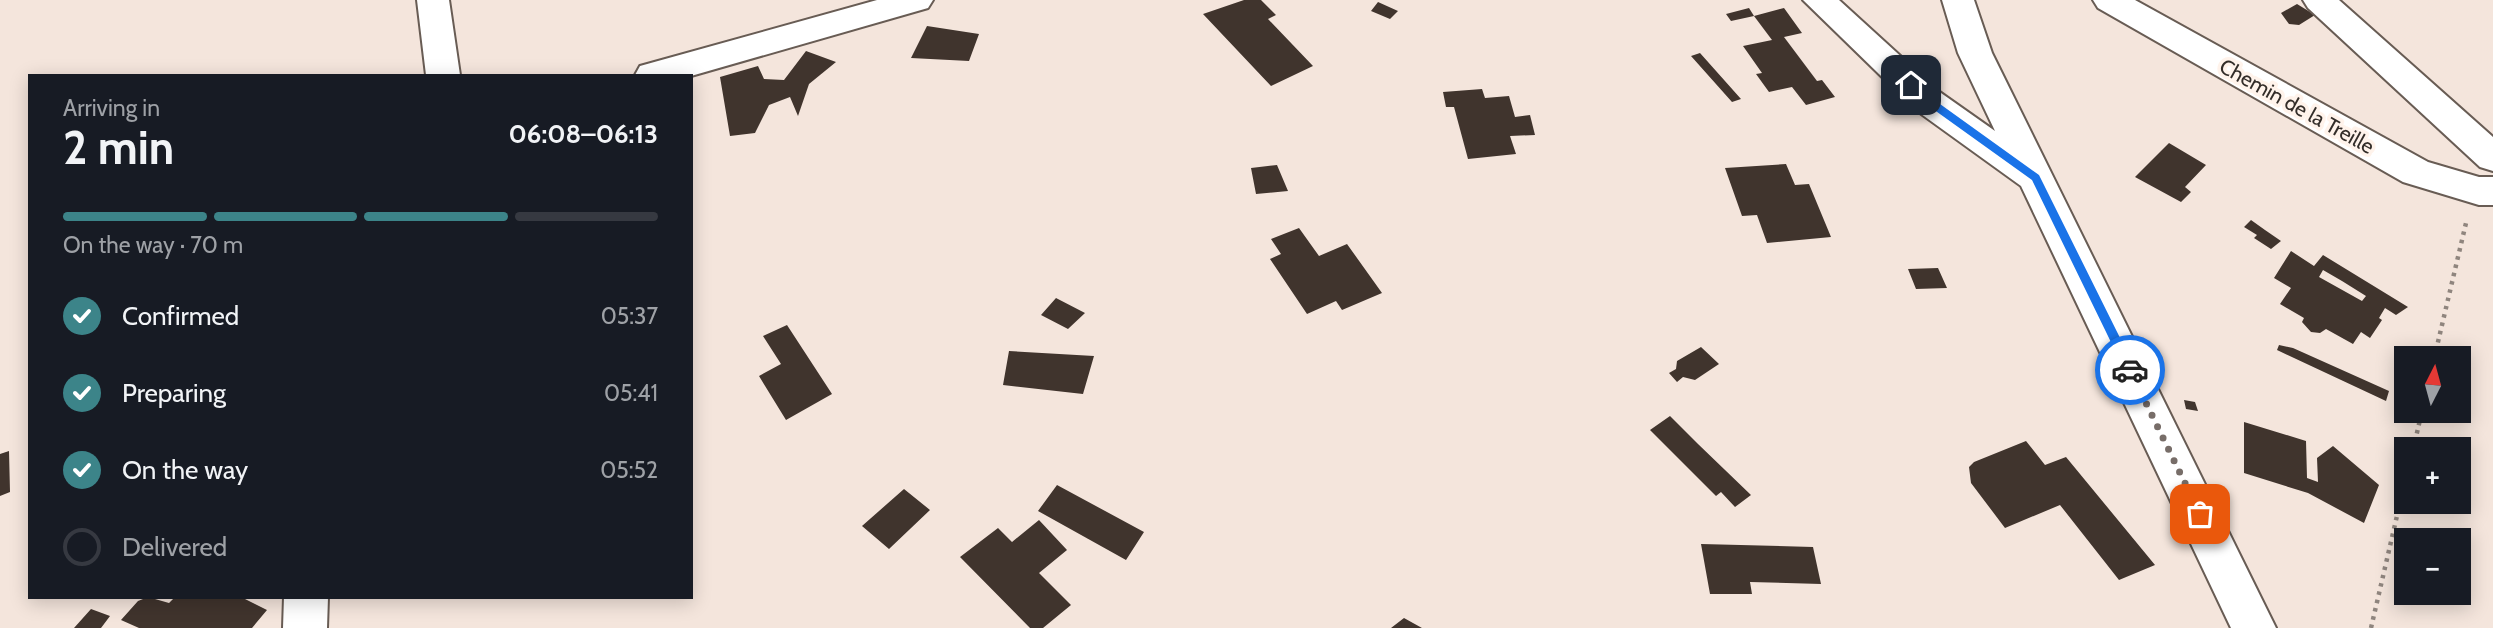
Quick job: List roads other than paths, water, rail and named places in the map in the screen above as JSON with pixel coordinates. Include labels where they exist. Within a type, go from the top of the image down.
[{"type":"street","points":[[433,0],[443,74]]},
{"type":"street","points":[[656,74],[917,0]]},
{"type":"street","points":[[1819,0],[1929,102],[2036,178]]},
{"type":"street","points":[[1958,0],[1975,53],[2254,628]]},
{"type":"street","name":"Chemin de la Treille","points":[[2109,0],[2416,172],[2486,191]]},
{"type":"street","points":[[2319,0],[2493,158]]},
{"type":"street","points":[[305,628],[306,599]]}]
